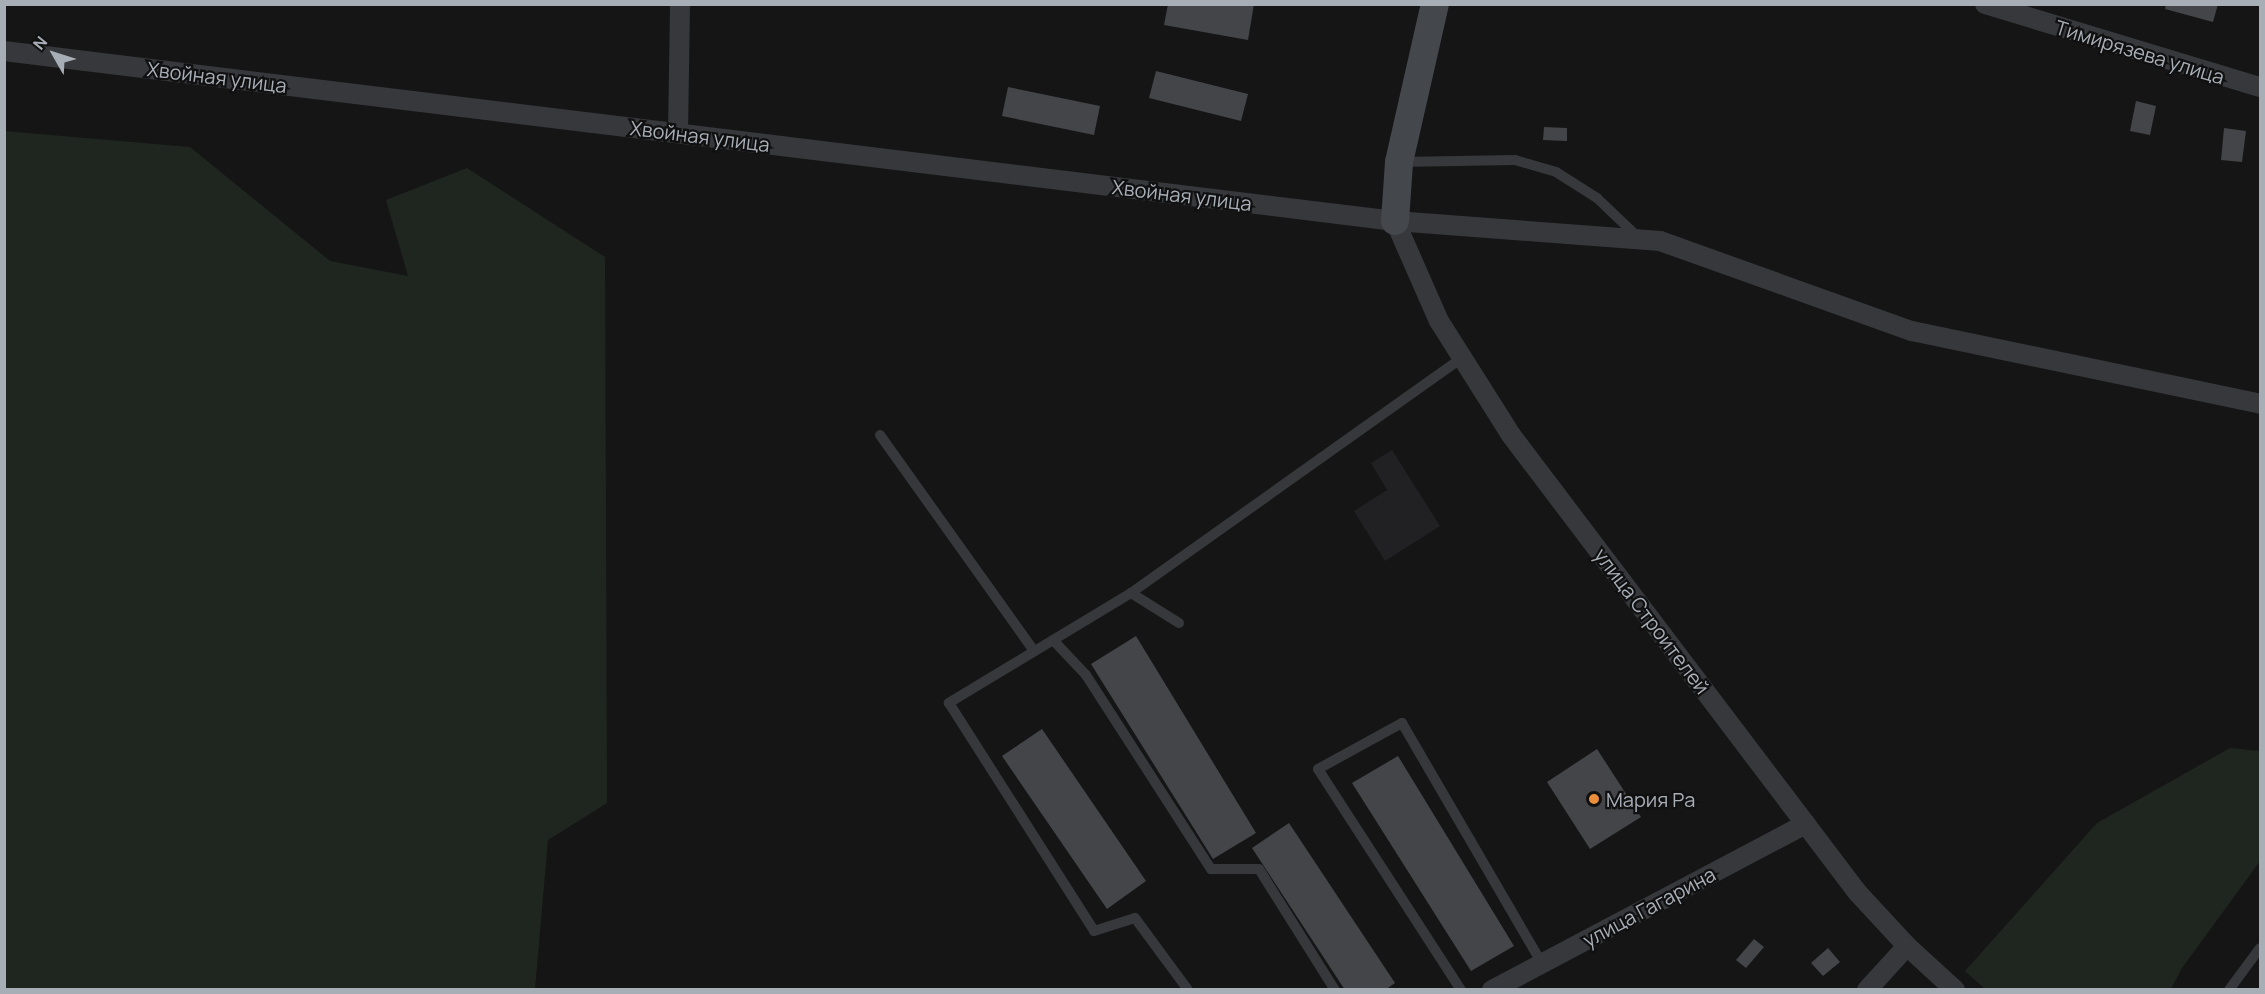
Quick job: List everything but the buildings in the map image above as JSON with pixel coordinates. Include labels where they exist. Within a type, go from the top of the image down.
[{"type":"street","points":[[678,133],[680,4]]},
{"type":"street","points":[[1395,221],[1399,162],[1435,4]]},
{"type":"street","name":"Тимирязева улица","points":[[1985,4],[2260,87]]},
{"type":"street","name":"Хвойная улица","points":[[4,51],[1395,221],[1660,241],[1912,331],[2260,404]]},
{"type":"street","name":"улица Строителей","points":[[1395,221],[1439,321],[1511,435],[1857,892],[1907,946],[1955,990]]},
{"type":"street","name":"улица Гагарина","points":[[1492,990],[1806,824]]},
{"type":"street","points":[[1867,990],[1907,946]]},
{"type":"lane","points":[[1399,162],[1515,160],[1556,172],[1597,198],[1640,239]]},
{"type":"lane","points":[[1188,990],[1135,918],[1094,931],[949,703],[1131,593],[1462,358]]},
{"type":"lane","points":[[880,435],[1034,651]]},
{"type":"lane","points":[[1131,593],[1179,623]]},
{"type":"lane","points":[[1053,640],[1086,675],[1211,869],[1258,869],[1335,990]]},
{"type":"lane","points":[[1461,990],[1318,769],[1402,723],[1542,964]]},
{"type":"lane","points":[[2229,990],[2260,948]]},
{"type":"shaded area","points":[[4,131],[190,147],[330,261],[408,276],[386,200],[467,168],[605,257],[607,803],[548,840],[535,989],[5,989]]},
{"type":"shaded area","points":[[1392,450],[1440,526],[1385,561],[1354,511],[1387,490],[1371,463]]},
{"type":"shaded area","points":[[2230,748],[2260,751],[2260,861],[2182,968],[2171,989],[1985,989],[1965,971],[2097,823]]},
{"type":"place","name":"Мария Ра","points":[[1594,799]]}]
